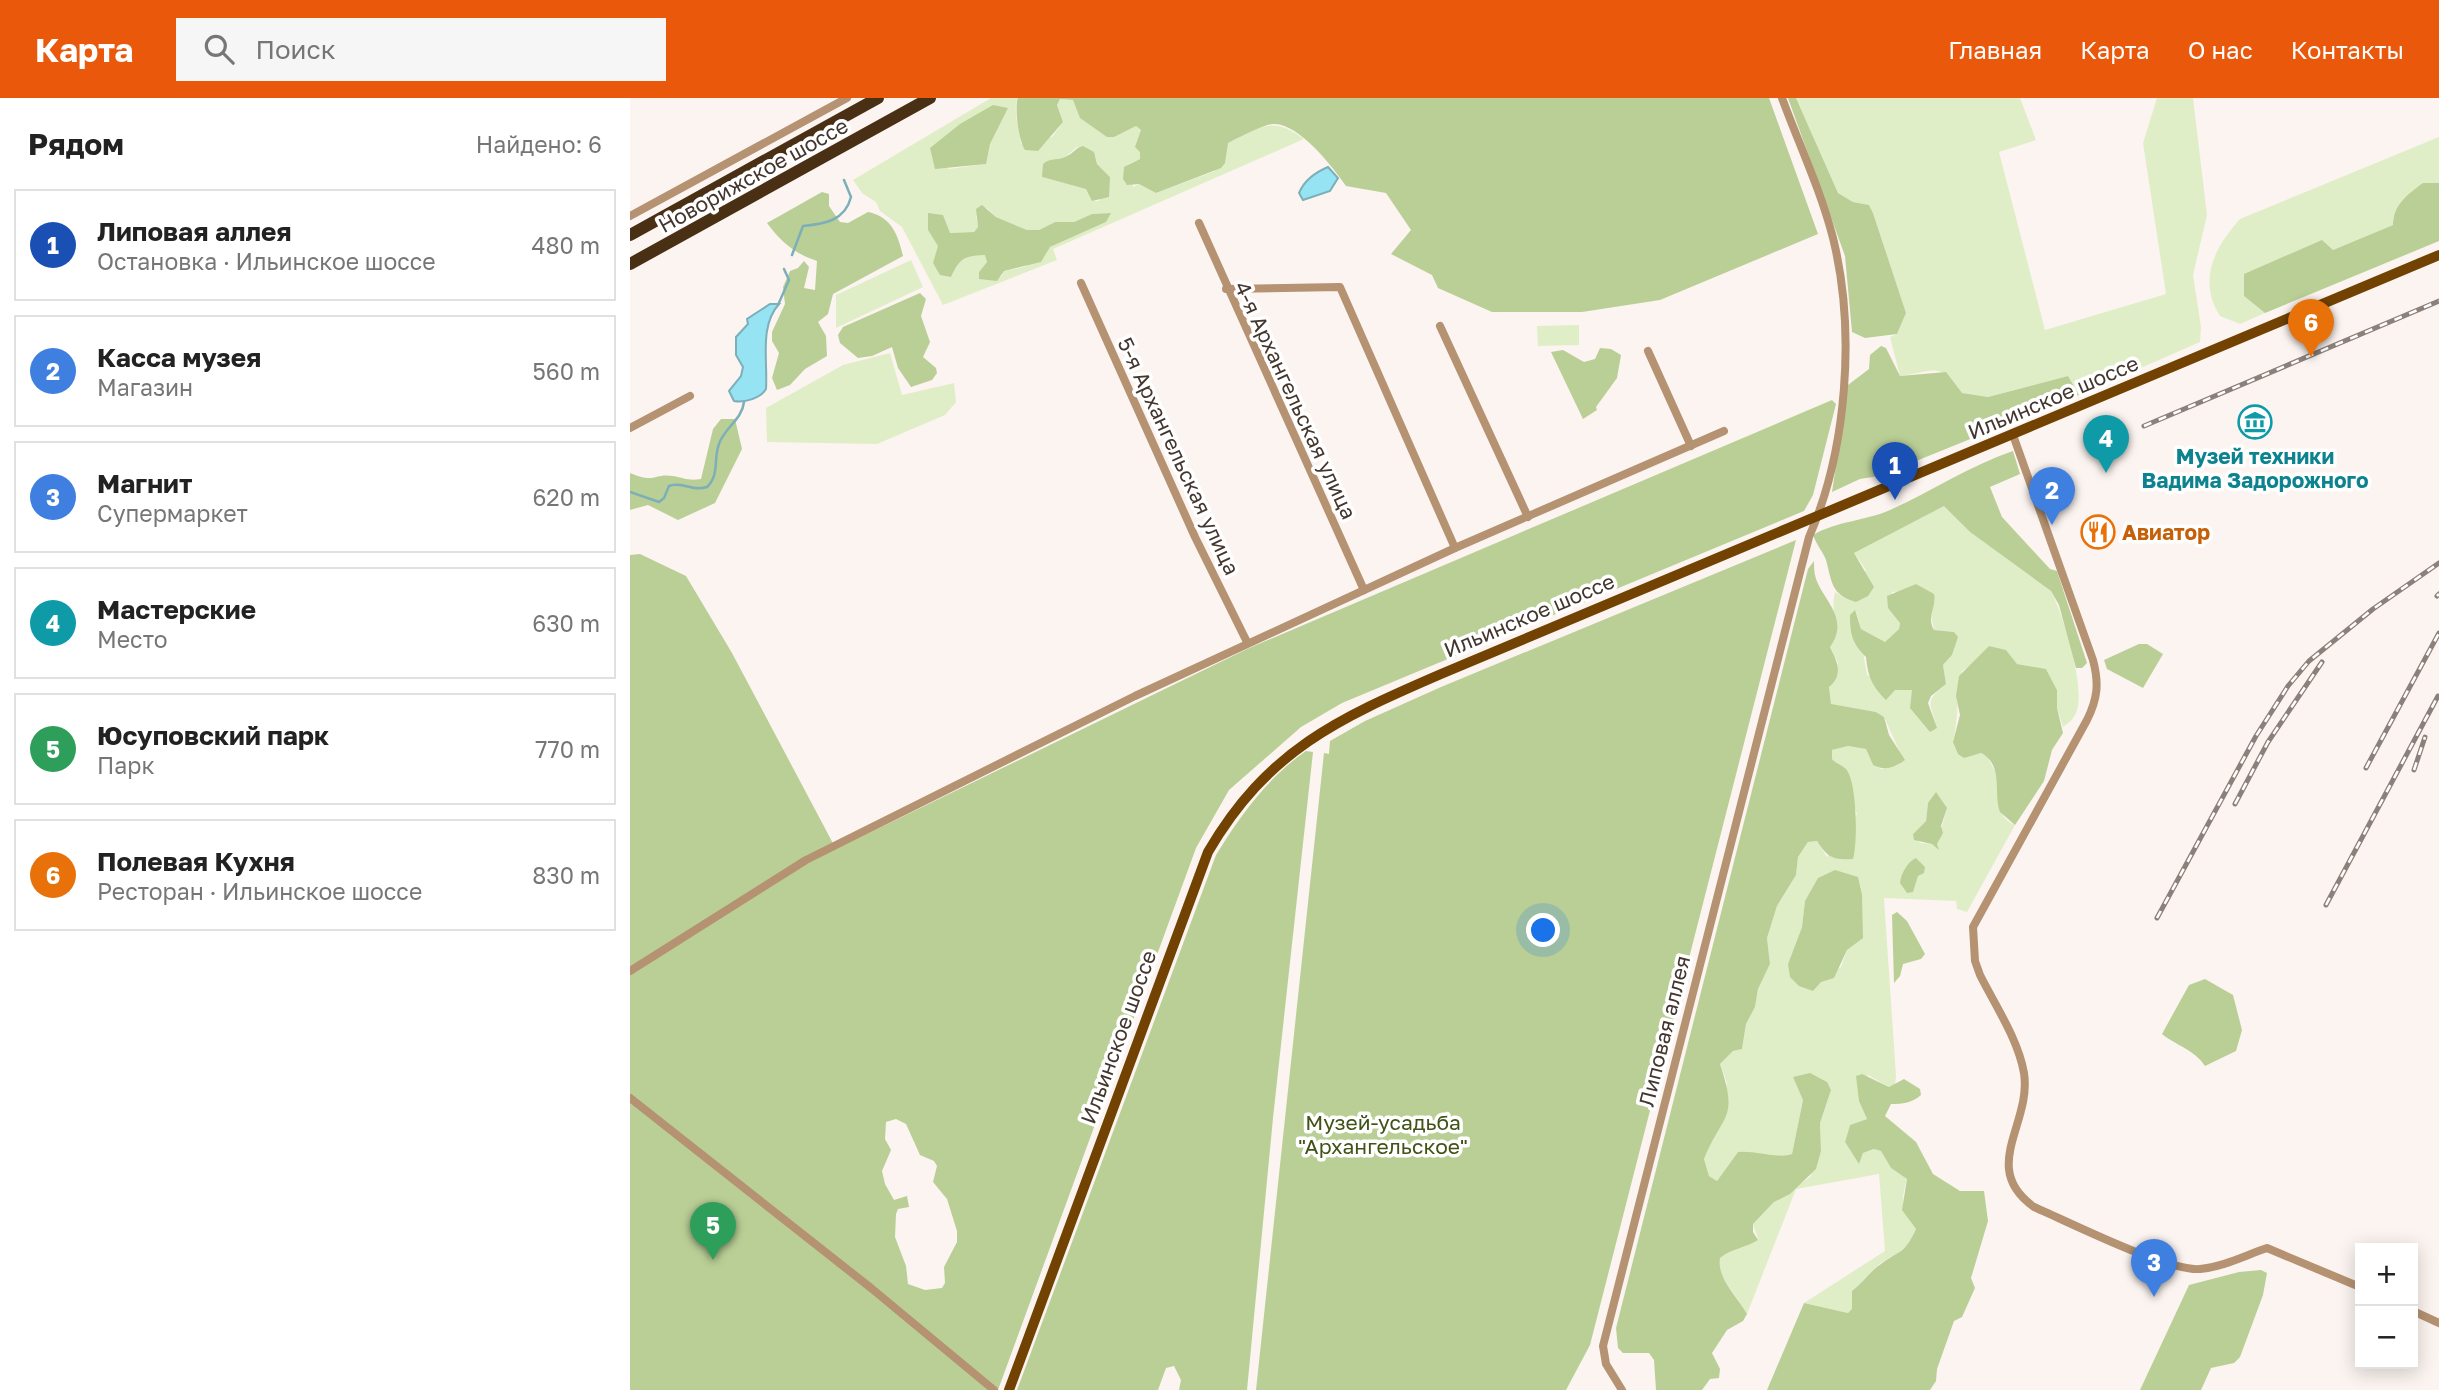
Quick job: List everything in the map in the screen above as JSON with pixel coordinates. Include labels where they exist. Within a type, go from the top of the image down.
[{"type":"highway","name":"Новорижское шоссе","points":[[630,236],[878,98]]},
{"type":"highway","name":"Новорижское шоссе","points":[[630,264],[930,98]]},
{"type":"main road","name":"Ильинское шоссе","points":[[1009,1390],[1193,887],[1224,825],[1267,774],[1322,729],[1361,709],[2439,255]]},
{"type":"street","points":[[630,216],[847,98]]},
{"type":"street","name":"Липовая аллея","points":[[1622,1390],[1612,1377],[1603,1353],[1809,537],[1819,516],[1844,396],[1844,334],[1833,237],[1782,98]]},
{"type":"street","name":"4-я Архангельская улица","points":[[1199,223],[1226,289],[1364,590]]},
{"type":"street","name":"5-я Архангельская улица","points":[[1082,283],[1195,537],[1247,642]]},
{"type":"street","points":[[1226,289],[1340,287],[1455,548]]},
{"type":"street","points":[[1440,326],[1528,517]]},
{"type":"street","points":[[1648,351],[1691,446]]},
{"type":"street","points":[[630,428],[690,396]]},
{"type":"street","points":[[630,971],[806,860],[1247,642],[1724,431]]},
{"type":"street","points":[[2013,435],[2098,683],[2092,711],[1973,927],[1977,968],[2024,1071],[2024,1100],[2007,1166],[2009,1179],[2023,1199],[2034,1207],[2171,1266],[2198,1269],[2214,1267],[2267,1248],[2355,1285]]},
{"type":"street","points":[[630,1098],[871,1288],[995,1390]]},
{"type":"street","points":[[2418,1313],[2439,1323]]},
{"type":"green space","points":[[991,98],[1018,98],[1016,115],[1021,144],[1052,137],[1063,122],[1057,105],[1060,99],[1073,100],[1096,128],[1114,137],[1136,126],[1141,130],[1140,159],[1129,164],[1133,187],[1139,184],[1156,193],[1215,171],[1228,143],[1258,128],[1283,127],[1304,139],[1053,249],[1057,260],[943,305],[902,227],[880,211],[876,202],[862,193],[853,180]],"holes":[[[1007,108],[990,144],[985,164],[949,169],[930,148]],[[1077,147],[1096,158],[1097,164],[1110,177],[1099,201],[1093,201],[1087,189],[1042,177]],[[987,208],[996,217],[1027,230],[1039,230],[1055,222],[1074,222],[1092,214],[1110,213],[1106,222],[1050,247],[1045,251],[1044,257],[1024,267],[1004,271],[1001,277],[979,272],[987,262],[986,255],[964,259],[951,277],[937,241],[949,233],[974,232],[978,227],[976,216]]]},
{"type":"green space","points":[[1018,98],[1769,98],[1818,234],[1660,300],[1582,312],[1492,312],[1438,288],[1432,275],[1391,254],[1411,230],[1386,193],[1346,186],[1314,147],[1283,125],[1268,125],[1228,143],[1225,163],[1221,168],[1156,193],[1139,184],[1127,185],[1123,179],[1124,167],[1140,159],[1140,152],[1135,147],[1141,130],[1136,126],[1114,137],[1107,137],[1080,118],[1073,100],[1060,99],[1057,105],[1063,122],[1038,151],[1025,150],[1018,124]]},
{"type":"green space","points":[[1788,98],[1796,98],[1838,193],[1853,202],[1869,205],[1873,213],[1906,313],[1897,334],[1865,338],[1852,332],[1845,256]]},
{"type":"green space","points":[[1796,98],[2020,98],[2036,140],[1999,152],[2045,330],[2166,294],[2143,143],[2157,98],[2193,98],[2207,215],[2193,275],[2201,327],[2200,342],[2079,395],[2068,376],[1988,397],[1961,393],[1942,372],[1929,371],[1900,376],[1890,337],[1897,334],[1906,313],[1873,213],[1869,205],[1853,202],[1838,193]]},
{"type":"green space","points":[[993,105],[1008,108],[990,144],[986,164],[935,169],[930,148],[960,124]]},
{"type":"green space","points":[[2439,137],[2439,183],[2423,183],[2393,218],[2393,225],[2333,250],[2244,296],[2265,313],[2240,324],[2220,316],[2210,290],[2212,264],[2223,241],[2240,219]]},
{"type":"green space","points":[[1083,146],[1094,152],[1097,164],[1110,177],[1109,197],[1092,201],[1086,189],[1042,177],[1043,164],[1069,155]]},
{"type":"green space","points":[[2423,183],[2439,183],[2439,241],[2265,313],[2244,296],[2244,274],[2322,240],[2333,250],[2393,225],[2399,206]]},
{"type":"green space","points":[[822,192],[829,194],[829,206],[840,222],[848,223],[868,212],[883,218],[893,228],[903,256],[833,294],[828,314],[818,322],[826,336],[827,356],[805,369],[790,385],[777,390],[772,378],[779,353],[772,341],[772,332],[785,304],[783,287],[790,271],[798,268],[804,261],[809,267],[804,288],[815,290],[817,261],[789,246],[767,223]]},
{"type":"green space","points":[[982,205],[996,217],[1027,230],[1039,230],[1055,222],[1074,222],[1092,214],[1111,213],[1106,222],[1050,247],[1041,262],[1004,271],[997,281],[979,279],[979,272],[987,262],[985,255],[964,259],[951,277],[940,275],[933,263],[938,246],[928,230],[928,213],[943,215],[950,233],[974,232],[978,227],[976,209]]},
{"type":"green space","points":[[911,260],[923,287],[836,328],[836,295]]},
{"type":"green space","points":[[920,293],[926,299],[921,316],[930,342],[923,357],[936,368],[937,373],[932,380],[911,387],[898,368],[892,347],[872,356],[858,358],[840,343],[838,335],[843,327]]},
{"type":"green space","points":[[1579,325],[1579,345],[1538,346],[1537,326]]},
{"type":"green space","points":[[1881,346],[1886,348],[1900,376],[1946,372],[1962,393],[1988,397],[2068,376],[2079,395],[1879,476],[1860,479],[1832,492],[1848,385],[1869,369],[1870,355]]},
{"type":"green space","points":[[1600,348],[1611,349],[1621,355],[1617,378],[1596,407],[1597,410],[1583,419],[1551,352],[1563,350],[1584,362],[1595,359]]},
{"type":"green space","points":[[890,353],[902,395],[954,383],[956,402],[945,415],[877,444],[767,442],[766,408],[843,365]]},
{"type":"green space","points":[[1832,400],[1836,404],[1813,495],[1804,511],[1342,703],[1301,727],[1229,790],[1196,848],[998,1390],[630,1390],[630,555],[640,554],[686,576],[732,653],[836,849],[1247,649]],"holes":[[[896,1119],[906,1124],[920,1155],[934,1161],[937,1166],[933,1182],[947,1199],[957,1231],[957,1242],[944,1267],[945,1283],[942,1288],[925,1290],[908,1284],[906,1266],[895,1237],[898,1209],[909,1207],[907,1196],[894,1200],[885,1184],[882,1171],[891,1150],[885,1139],[886,1122]]]},
{"type":"green space","points":[[721,419],[735,419],[742,449],[715,503],[678,520],[648,505],[630,510],[630,473],[645,478],[666,475],[701,479],[713,429]]},
{"type":"green space","points":[[2013,451],[2020,474],[1990,487],[2002,517],[2050,569],[2057,571],[2087,663],[2082,668],[2076,668],[2059,605],[2051,591],[1970,532],[1944,506],[1854,553],[1874,587],[1868,596],[1856,602],[1842,596],[1834,587],[1826,560],[1813,535],[1890,510],[1981,464]]},
{"type":"green space","points":[[1944,505],[1970,532],[2051,591],[2072,650],[2079,699],[2075,715],[2063,727],[2057,708],[2057,690],[2046,669],[2017,664],[2006,651],[1989,646],[1977,661],[1962,671],[1953,742],[1987,756],[1999,782],[2001,812],[2015,825],[1967,912],[1957,909],[1956,901],[1884,898],[1895,1085],[1889,1087],[1868,1075],[1860,1097],[1867,1119],[1850,1125],[1845,1142],[1859,1163],[1863,1153],[1875,1149],[1881,1151],[1891,1168],[1907,1179],[1903,1194],[1904,1206],[1916,1229],[1902,1250],[1877,1266],[1852,1291],[1852,1310],[1848,1313],[1804,1303],[1885,1251],[1879,1174],[1796,1189],[1747,1314],[1725,1280],[1720,1258],[1758,1239],[1753,1224],[1774,1202],[1810,1177],[1821,1151],[1820,1123],[1831,1090],[1803,1100],[1792,1154],[1779,1156],[1738,1152],[1717,1181],[1709,1176],[1704,1159],[1727,1083],[1720,1064],[1733,1051],[1742,1049],[1746,1024],[1770,964],[1767,938],[1777,906],[1796,875],[1798,857],[1808,842],[1817,841],[1827,857],[1857,814],[1838,766],[1832,759],[1832,750],[1848,746],[1866,749],[1873,765],[1881,769],[1898,765],[1903,759],[1884,717],[1876,712],[1831,705],[1829,687],[1838,663],[1830,646],[1835,625],[1835,592],[1846,599],[1866,570],[1854,553]],"holes":[[[1916,584],[1935,600],[1930,611],[1934,630],[1954,632],[1952,655],[1943,665],[1946,684],[1931,701],[1936,730],[1913,690],[1895,690],[1867,675],[1856,611],[1861,629],[1885,642],[1899,629],[1900,622],[1888,608],[1892,592],[1905,591]],[[1928,803],[1947,808],[1937,844],[1920,843],[1913,834],[1926,821]],[[1862,895],[1862,938],[1847,950],[1841,967],[1816,985],[1788,964],[1802,927],[1805,901]]]},
{"type":"green space","name":"Музей-усадьба \"Архангельское\"","points":[[1796,540],[1590,1345],[1566,1390],[1256,1390],[1324,753],[1329,754],[1330,741],[1365,721],[1441,687]]},
{"type":"green space","points":[[1814,561],[1816,579],[1836,619],[1837,628],[1830,647],[1838,673],[1829,687],[1831,704],[1876,712],[1884,717],[1889,735],[1905,760],[1893,767],[1882,768],[1873,765],[1866,749],[1848,746],[1832,750],[1832,759],[1846,769],[1852,786],[1856,827],[1853,859],[1832,857],[1817,841],[1808,842],[1798,857],[1796,875],[1777,906],[1767,938],[1770,964],[1746,1024],[1742,1049],[1733,1051],[1720,1064],[1726,1083],[1728,1107],[1704,1159],[1709,1176],[1717,1181],[1738,1152],[1779,1156],[1792,1154],[1803,1100],[1793,1077],[1810,1073],[1827,1082],[1831,1090],[1820,1123],[1821,1151],[1816,1169],[1790,1194],[1774,1202],[1753,1224],[1753,1232],[1758,1240],[1720,1258],[1725,1280],[1747,1314],[1743,1321],[1727,1330],[1712,1353],[1720,1369],[1719,1378],[1710,1379],[1702,1390],[1656,1390],[1654,1360],[1649,1353],[1623,1353],[1618,1348],[1616,1328],[1808,569]]},
{"type":"green space","points":[[1916,584],[1934,594],[1931,620],[1934,630],[1954,632],[1958,637],[1952,655],[1943,665],[1946,684],[1931,696],[1928,703],[1937,728],[1930,732],[1910,708],[1912,690],[1895,690],[1886,700],[1877,690],[1870,676],[1866,657],[1855,643],[1851,628],[1850,615],[1855,610],[1861,629],[1885,642],[1899,629],[1900,623],[1888,608],[1887,596]]},
{"type":"green space","points":[[2139,644],[2147,644],[2163,654],[2143,688],[2107,669],[2104,660]]},
{"type":"green space","points":[[1989,646],[2006,650],[2017,664],[2046,669],[2057,690],[2057,708],[2063,733],[2052,750],[2044,781],[2015,825],[2000,812],[1993,764],[1981,753],[1964,758],[1958,754],[1953,742],[1960,715],[1956,696],[1959,676]]},
{"type":"green space","points":[[1306,751],[1313,752],[1273,1118],[1247,1390],[1179,1390],[1181,1380],[1174,1366],[1166,1368],[1158,1390],[1017,1390],[1216,855],[1267,785]]},
{"type":"green space","points":[[1936,792],[1947,808],[1941,826],[1943,833],[1937,844],[1939,850],[1932,844],[1914,840],[1913,834],[1926,821],[1928,803]]},
{"type":"green space","points":[[1916,858],[1925,867],[1924,873],[1918,876],[1913,892],[1907,893],[1900,883],[1907,865]]},
{"type":"green space","points":[[1835,870],[1858,877],[1862,895],[1863,938],[1847,950],[1834,978],[1821,982],[1813,991],[1799,986],[1790,977],[1788,964],[1802,927],[1805,901],[1818,878]]},
{"type":"green space","points":[[1897,912],[1907,921],[1925,954],[1921,959],[1903,964],[1900,976],[1894,983],[1892,915]]},
{"type":"green space","points":[[2205,979],[2233,995],[2242,1030],[2236,1051],[2205,1066],[2191,1052],[2162,1034],[2189,985]]},
{"type":"green space","points":[[1862,1074],[1889,1087],[1904,1079],[1920,1089],[1921,1095],[1914,1100],[1891,1104],[1885,1116],[1916,1142],[1933,1174],[1960,1191],[1984,1191],[1988,1221],[1971,1278],[1975,1288],[1962,1317],[1954,1321],[1937,1369],[1936,1381],[1930,1390],[1767,1390],[1804,1303],[1848,1313],[1852,1309],[1852,1291],[1877,1267],[1902,1251],[1916,1229],[1902,1210],[1907,1179],[1891,1168],[1881,1151],[1874,1149],[1863,1153],[1859,1164],[1845,1142],[1850,1125],[1867,1119],[1859,1101],[1856,1076]]},
{"type":"green space","points":[[2261,1270],[2267,1273],[2263,1295],[2240,1357],[2234,1363],[2211,1368],[2201,1390],[2140,1390],[2189,1285],[2239,1272]]},
{"type":"water","points":[[1328,167],[1338,178],[1330,191],[1303,200],[1299,193],[1304,185],[1315,174]]},
{"type":"water","points":[[770,304],[779,304],[773,313],[767,333],[766,389],[752,399],[734,401],[729,391],[741,376],[743,367],[736,355],[736,337],[748,324],[747,319]]},
{"type":"waterway","points":[[792,255],[803,226],[833,220],[844,211],[851,197],[844,180]]},
{"type":"waterway","points":[[778,305],[789,280],[784,269]]},
{"type":"waterway","points":[[630,492],[659,502],[664,498],[669,486],[707,487],[714,477],[721,438],[740,414],[744,402]]},
{"type":"railway","points":[[2144,426],[2439,301]]},
{"type":"railway","points":[[2157,918],[2256,736],[2288,686],[2309,661],[2373,609],[2439,563]]},
{"type":"railway","points":[[2366,768],[2439,633]]},
{"type":"railway","points":[[2235,804],[2268,742],[2322,662]]},
{"type":"railway","points":[[2326,905],[2438,696]]},
{"type":"railway","points":[[2414,770],[2425,737]]},
{"type":"place","name":"Полевая Кухня","points":[[2311,357]]},
{"type":"place","name":"Музей техники Вадима Задорожного","points":[[2255,422]]},
{"type":"place","name":"Мастерские","points":[[2106,473]]},
{"type":"place","name":"Липовая аллея","points":[[1895,500]]},
{"type":"place","name":"Касса музея","points":[[2052,525]]},
{"type":"place","name":"Авиатор","points":[[2098,532]]},
{"type":"place","name":"Юсуповский парк","points":[[713,1260]]},
{"type":"place","name":"Магнит","points":[[2154,1297]]}]
